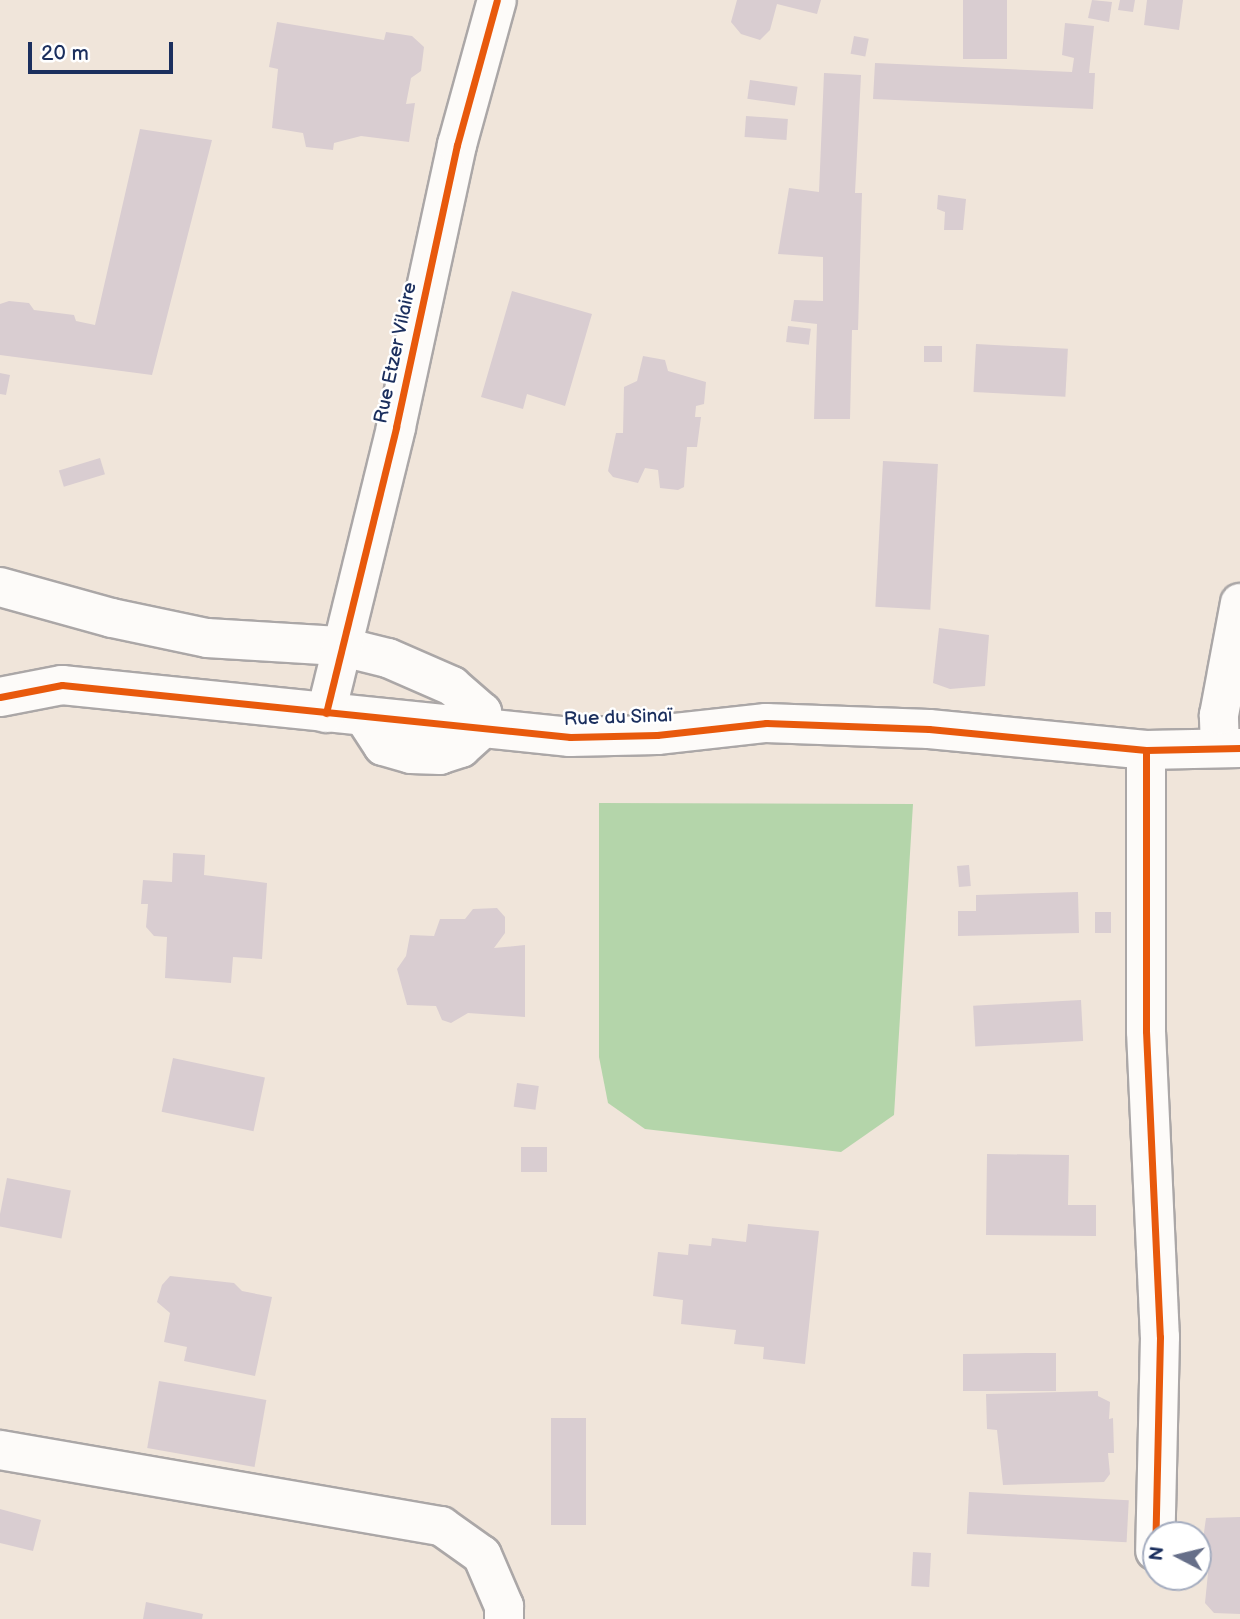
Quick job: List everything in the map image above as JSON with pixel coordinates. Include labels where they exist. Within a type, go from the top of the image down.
[{"type":"street","name":"Rue Etzer Vilaire","points":[[326,713],[339,646],[358,592],[457,145],[497,0]]},
{"type":"street","points":[[0,587],[207,638],[339,646],[388,658],[452,686],[481,712],[482,729]]},
{"type":"street","points":[[1230,748],[1219,715],[1240,603]]},
{"type":"street","name":"Rue du Sinaï","points":[[0,697],[62,685],[365,718],[409,718],[482,729],[570,737],[657,735],[766,723],[863,725],[1146,750],[1230,748]]},
{"type":"street","points":[[1146,750],[1146,1031],[1160,1337],[1156,1521]]},
{"type":"street","points":[[0,1450],[441,1525],[482,1555],[504,1606],[504,1619]]},
{"type":"green space","points":[[599,803],[913,804],[894,1115],[841,1152],[645,1129],[608,1103],[599,1057]]},
{"type":"building","points":[[737,0],[821,0],[817,14],[777,4],[770,30],[760,40],[741,34],[731,22]]},
{"type":"building","points":[[963,0],[1007,0],[1007,59],[963,59]]},
{"type":"building","points":[[1092,0],[1112,2],[1109,22],[1088,18]]},
{"type":"building","points":[[1120,0],[1135,0],[1133,12],[1118,10]]},
{"type":"building","points":[[1147,0],[1183,0],[1179,30],[1144,25]]},
{"type":"building","points":[[277,22],[384,40],[386,32],[412,36],[424,47],[421,71],[411,78],[406,104],[415,103],[409,142],[361,136],[334,143],[333,150],[306,147],[303,133],[272,128],[278,69],[269,67]]},
{"type":"building","points":[[1065,23],[1094,26],[1089,73],[1095,73],[1093,109],[873,99],[875,63],[1072,72],[1074,58],[1062,55]]},
{"type":"building","points":[[854,36],[869,39],[865,57],[851,54]]},
{"type":"building","points":[[824,73],[861,75],[855,193],[862,193],[858,330],[852,330],[850,419],[814,419],[817,324],[791,321],[794,300],[823,301],[823,257],[778,254],[789,188],[819,192]]},
{"type":"building","points":[[750,80],[798,87],[795,105],[747,99]]},
{"type":"building","points":[[746,116],[788,119],[786,140],[745,137]]},
{"type":"building","points":[[140,129],[212,140],[152,375],[0,355],[0,304],[9,301],[29,303],[34,310],[74,315],[76,321],[95,325]]},
{"type":"building","points":[[938,195],[966,199],[963,230],[944,230],[945,212],[937,209]]},
{"type":"building","points":[[512,291],[592,314],[565,406],[527,394],[523,409],[481,397]]},
{"type":"building","points":[[788,326],[811,329],[809,345],[786,342]]},
{"type":"building","points":[[976,344],[1068,349],[1065,397],[973,392]]},
{"type":"building","points":[[924,346],[942,346],[942,362],[924,362]]},
{"type":"building","points":[[643,356],[665,360],[668,371],[706,382],[704,404],[696,406],[695,417],[701,417],[697,447],[687,447],[684,487],[678,490],[660,488],[658,470],[645,468],[638,483],[613,477],[608,471],[616,433],[623,433],[624,387],[637,381]]},
{"type":"building","points":[[0,373],[10,375],[6,395],[0,394]]},
{"type":"building","points":[[100,458],[105,474],[64,487],[59,471]]},
{"type":"building","points":[[883,461],[938,464],[930,610],[875,607]]},
{"type":"building","points":[[939,628],[989,635],[985,686],[950,689],[933,683]]},
{"type":"building","points":[[173,853],[205,855],[204,875],[267,883],[262,959],[233,957],[231,983],[165,978],[167,937],[154,936],[146,927],[148,904],[141,904],[143,880],[172,882]]},
{"type":"building","points":[[969,865],[971,886],[959,887],[957,866]]},
{"type":"building","points":[[1078,892],[1079,933],[958,936],[958,911],[976,911],[976,895]]},
{"type":"building","points":[[497,908],[505,917],[505,933],[494,948],[525,945],[525,1017],[468,1013],[451,1023],[442,1020],[436,1006],[407,1005],[397,969],[406,956],[410,935],[434,936],[440,919],[465,919],[473,909]]},
{"type":"building","points":[[1095,912],[1111,912],[1111,933],[1095,933]]},
{"type":"building","points":[[1081,1000],[1083,1041],[975,1047],[973,1006]]},
{"type":"building","points":[[173,1058],[265,1078],[254,1131],[162,1112]]},
{"type":"building","points":[[517,1083],[539,1086],[535,1110],[514,1107]]},
{"type":"building","points":[[521,1147],[547,1147],[547,1172],[521,1172]]},
{"type":"building","points":[[987,1154],[1069,1155],[1068,1205],[1096,1205],[1096,1236],[986,1235]]},
{"type":"building","points":[[7,1178],[71,1190],[61,1239],[0,1227]]},
{"type":"building","points":[[748,1224],[819,1231],[805,1364],[763,1359],[764,1347],[734,1344],[736,1330],[681,1324],[683,1300],[653,1296],[658,1252],[688,1255],[689,1244],[711,1246],[712,1238],[746,1242]]},
{"type":"building","points":[[170,1276],[234,1283],[242,1291],[272,1297],[255,1376],[184,1361],[187,1347],[164,1342],[170,1313],[157,1302],[162,1285]]},
{"type":"building","points":[[1056,1353],[1056,1391],[963,1391],[963,1354]]},
{"type":"building","points":[[159,1381],[266,1400],[255,1467],[147,1448]]},
{"type":"building","points":[[1098,1391],[1098,1396],[1110,1402],[1109,1419],[1113,1418],[1114,1453],[1108,1453],[1110,1474],[1104,1482],[1003,1485],[997,1430],[987,1429],[986,1394]]},
{"type":"building","points":[[551,1418],[586,1418],[586,1525],[551,1525]]},
{"type":"building","points":[[969,1492],[1129,1500],[1127,1542],[967,1534]]},
{"type":"building","points":[[0,1509],[41,1520],[33,1551],[0,1543]]},
{"type":"building","points":[[1240,1517],[1240,1614],[1214,1613],[1205,1603],[1206,1591],[1212,1591],[1212,1521],[1206,1521],[1206,1518]]},
{"type":"building","points":[[913,1552],[931,1553],[929,1587],[911,1586]]},
{"type":"building","points":[[146,1602],[203,1614],[202,1619],[143,1619]]},
{"type":"cycle path","points":[[326,713],[396,427],[457,145],[497,0]]},
{"type":"cycle path","points":[[0,697],[62,685],[570,737],[657,735],[766,723],[929,729],[1146,750],[1240,748]]},
{"type":"cycle path","points":[[1146,750],[1146,1031],[1160,1337],[1156,1521]]}]
